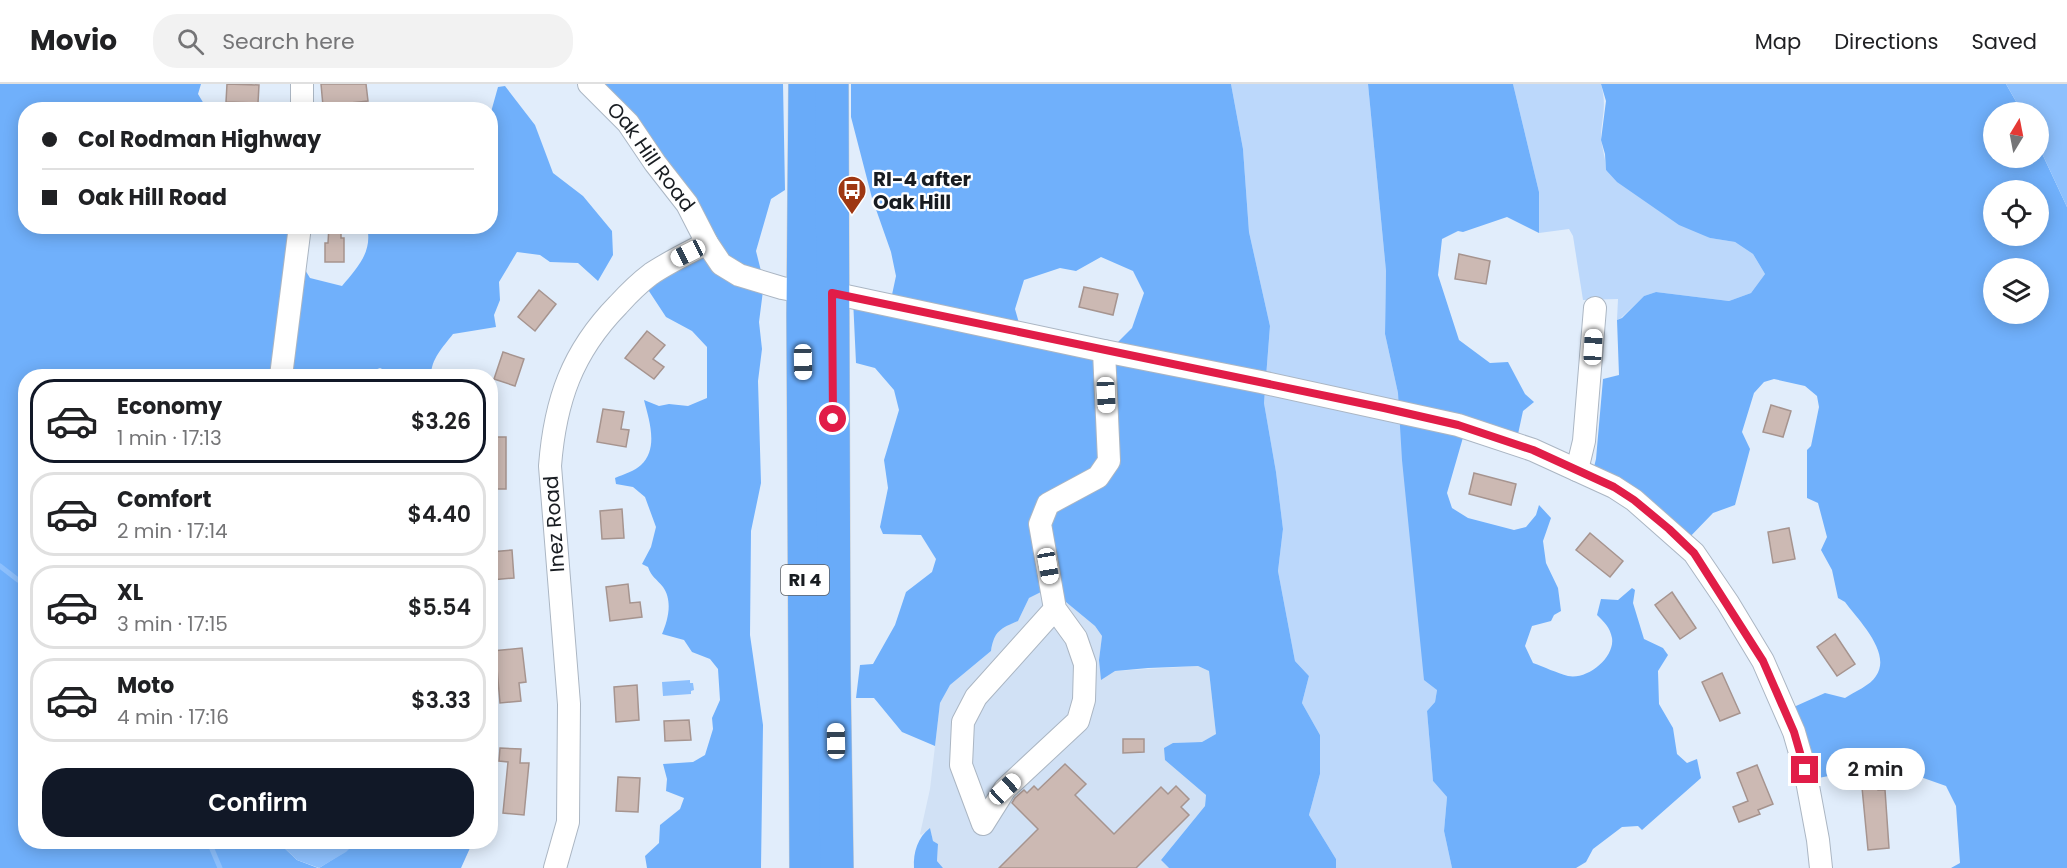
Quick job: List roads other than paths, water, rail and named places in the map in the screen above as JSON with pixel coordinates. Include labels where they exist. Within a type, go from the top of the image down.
[{"type":"highway","name":"RI 4","points":[[805,84],[818,293],[837,868]]},
{"type":"highway","name":"RI 4","points":[[806,868],[818,293],[832,84]]},
{"type":"street","points":[[302,84],[302,102]]},
{"type":"street","name":"Oak Hill Road","points":[[589,84],[628,123],[687,204],[707,243],[721,264],[739,274],[782,288],[818,293],[1261,382],[1458,425],[1533,450],[1614,487],[1634,500],[1694,553],[1763,661],[1794,732],[1805,770],[1821,868]]},
{"type":"street","points":[[282,369],[299,234]]},
{"type":"street","name":"Inez Road","points":[[555,868],[568,822],[570,704],[550,466],[553,434],[570,370],[587,342],[607,316],[650,275],[707,243]]},
{"type":"street","points":[[1577,470],[1584,441],[1595,308]]},
{"type":"street","points":[[1055,609],[976,697],[963,722],[960,765],[983,824],[1005,789],[1078,721],[1084,700],[1085,664],[1076,638],[1055,609],[1040,524],[1048,504],[1098,477],[1109,461],[1104,351]]},
{"type":"waterway","points":[[0,566],[18,580]]},
{"type":"waterway","points":[[212,849],[220,868]]},
{"type":"place","name":"RI-4 after Oak Hill","points":[[852,216]]}]
